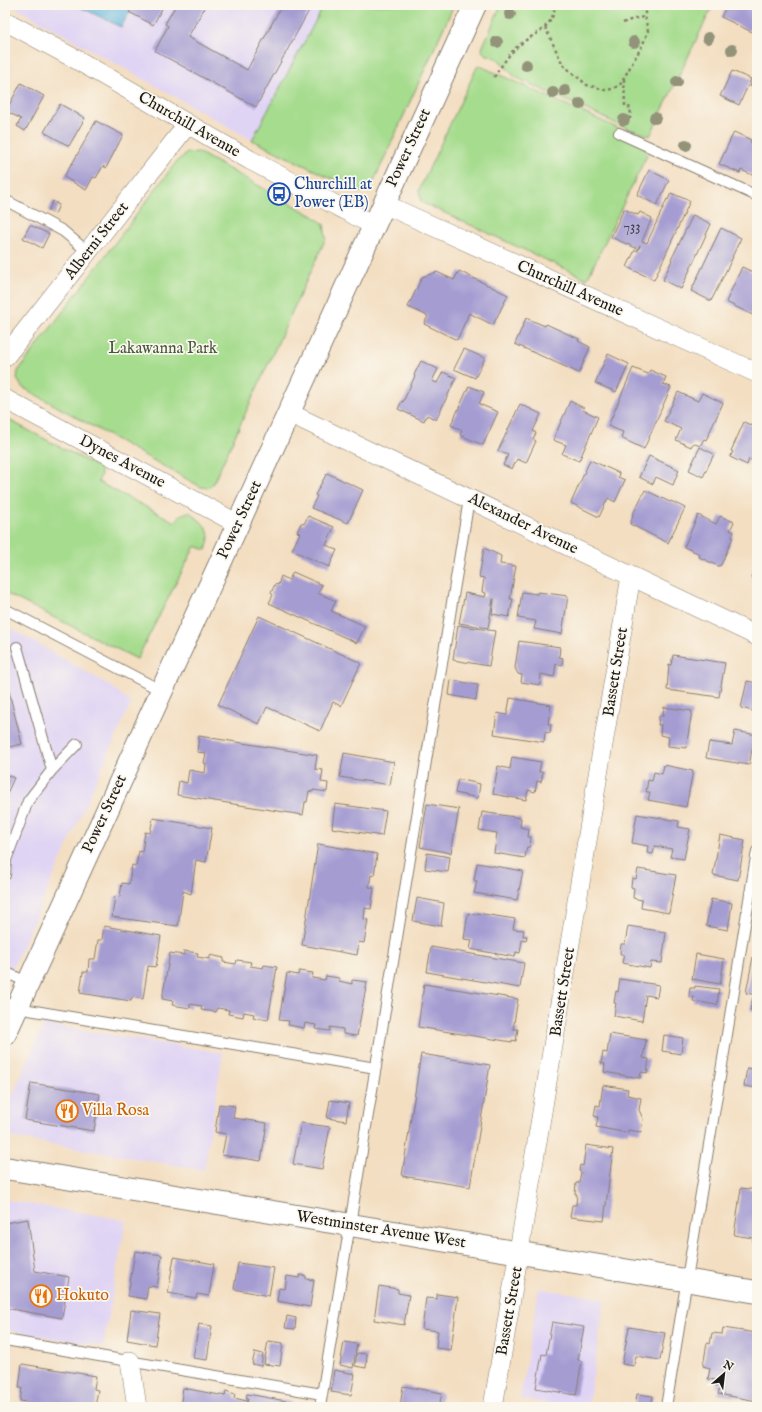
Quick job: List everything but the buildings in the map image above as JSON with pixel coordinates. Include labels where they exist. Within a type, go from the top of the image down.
[{"type":"street","name":"Power Street","points":[[5,1034],[475,5]]},
{"type":"street","name":"Churchill Avenue","points":[[5,21],[79,61],[256,164],[375,226]]},
{"type":"street","name":"Alberni Street","points":[[5,357],[188,124]]},
{"type":"street","name":"Churchill Avenue","points":[[384,204],[757,373]]},
{"type":"street","name":"Dynes Avenue","points":[[5,399],[238,524]]},
{"type":"street","name":"Alexander Avenue","points":[[289,412],[757,636]]},
{"type":"street","name":"Bassett Street","points":[[493,1407],[520,1254],[631,576]]},
{"type":"street","name":"Westminster Avenue West","points":[[5,1168],[757,1292]]},
{"type":"street","points":[[130,1362],[137,1407]]},
{"type":"lane","points":[[619,134],[757,196]]},
{"type":"lane","points":[[5,200],[62,231],[88,252]]},
{"type":"lane","points":[[320,1407],[470,499]]},
{"type":"lane","points":[[5,609],[162,691]]},
{"type":"lane","points":[[17,647],[52,770]]},
{"type":"lane","points":[[5,875],[6,860],[28,801],[52,770],[77,744]]},
{"type":"lane","points":[[666,1407],[757,851]]},
{"type":"lane","points":[[5,972],[29,982]]},
{"type":"lane","points":[[17,1008],[376,1068]]},
{"type":"lane","points":[[5,1340],[322,1394]]},
{"type":"path","points":[[494,77],[515,48],[545,27],[552,17],[555,5]]},
{"type":"path","points":[[545,27],[563,65],[586,85],[605,90],[612,89],[620,85],[643,44],[648,31],[645,17],[645,5]]},
{"type":"path","points":[[623,23],[633,19],[645,17]]},
{"type":"path","points":[[624,78],[625,106],[631,108],[629,124]]},
{"type":"shaded area","points":[[11,5],[324,5],[252,140]]},
{"type":"shaded area","points":[[5,625],[112,687],[131,703],[5,985]]},
{"type":"shaded area","points":[[44,1024],[223,1053],[204,1170],[9,1137],[5,1133],[5,1112]]},
{"type":"shaded area","points":[[5,1200],[126,1220],[103,1346],[5,1330]]},
{"type":"shaded area","points":[[539,1288],[605,1299],[588,1407],[571,1407],[520,1399]]},
{"type":"green space","points":[[324,5],[454,5],[374,181],[368,188],[359,192],[252,140]]},
{"type":"green space","points":[[501,5],[713,5],[650,136],[624,127],[515,77],[498,59],[485,54],[482,51],[483,46]]},
{"type":"green space","points":[[478,65],[642,139],[647,155],[587,279],[421,202],[419,190]]},
{"type":"green space","name":"Lakawanna Park","points":[[198,152],[313,216],[324,224],[326,238],[213,484],[208,488],[201,487],[22,387],[17,379],[18,371],[177,161],[187,153]]},
{"type":"green space","points":[[5,418],[100,468],[101,475],[98,482],[175,522],[180,515],[189,512],[207,529],[209,537],[206,550],[195,546],[137,659],[5,593]]},
{"type":"water","points":[[76,5],[132,5],[133,6],[121,27]]},
{"type":"place","name":"Churchill at Power (EB)","points":[[279,194]]},
{"type":"place","name":"Villa Rosa","points":[[67,1111]]},
{"type":"place","name":"Hokuto","points":[[41,1296]]}]
